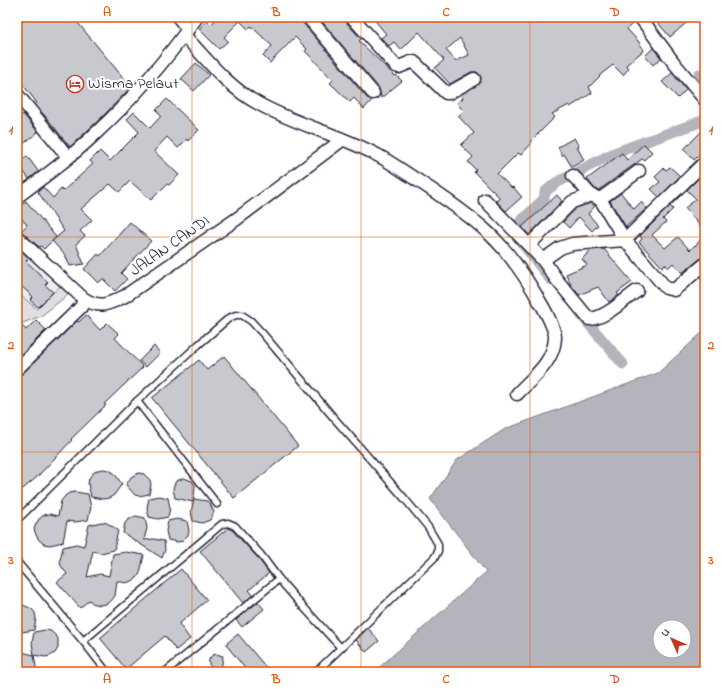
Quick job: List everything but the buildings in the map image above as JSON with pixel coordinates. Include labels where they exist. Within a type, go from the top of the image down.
[{"type":"street","points":[[178,17],[186,32],[213,68],[246,96],[260,105],[379,156],[452,203],[484,229],[508,255],[527,280],[545,310],[556,337],[550,356],[540,370],[516,394]]},
{"type":"street","points":[[17,197],[95,135],[153,73],[197,17]]},
{"type":"street","points":[[308,17],[373,93]]},
{"type":"street","points":[[352,17],[396,66],[399,68],[414,62],[446,93],[449,93],[474,79]]},
{"type":"street","points":[[640,17],[674,64],[705,100]]},
{"type":"street","points":[[17,94],[68,157]]},
{"type":"street","name":"JALAN CANDI","points":[[17,237],[84,299],[93,305],[112,303],[126,296],[238,218],[342,140]]},
{"type":"street","points":[[543,260],[560,248],[572,244],[625,240],[705,162]]},
{"type":"street","points":[[529,245],[572,202],[595,197],[639,171]]},
{"type":"street","points":[[573,176],[595,197],[625,240],[663,285],[669,290],[674,290],[705,264]]},
{"type":"street","points":[[485,200],[543,260],[557,280],[589,319],[602,316],[637,292]]},
{"type":"street","points":[[17,369],[81,307],[84,299]]},
{"type":"lane","points":[[17,520],[137,401],[229,318],[236,315],[242,315],[251,321],[263,334],[405,499],[438,544],[438,552],[435,557],[316,672]]},
{"type":"lane","points":[[137,401],[217,504]]},
{"type":"lane","points":[[83,641],[222,524],[228,523],[235,526],[261,555],[298,601],[341,648]]},
{"type":"lane","points":[[17,562],[83,641],[105,670],[97,672]]},
{"type":"lane","points":[[165,672],[279,579]]},
{"type":"shaded area","points":[[25,247],[73,292],[40,318],[17,327],[17,325],[41,316],[71,292],[63,284],[37,310],[17,292],[17,282],[33,297],[30,300],[38,307],[52,292],[45,285],[47,282],[41,276],[39,279],[30,271],[33,267],[27,262],[24,265],[17,259],[17,254]]},
{"type":"shaded area","points":[[63,283],[71,292],[41,316],[17,325],[17,292],[37,309]]},
{"type":"shaded area","points":[[705,330],[705,672],[374,672],[486,572],[430,499],[457,460],[505,429],[658,373]]},
{"type":"waterway","points":[[699,74],[705,80]]},
{"type":"waterway","points":[[550,279],[512,230],[544,199],[545,192],[556,183],[614,153],[705,120]]},
{"type":"waterway","points":[[581,315],[623,364]]},
{"type":"place","name":"Wisma Pelaut","points":[[75,84]]}]
